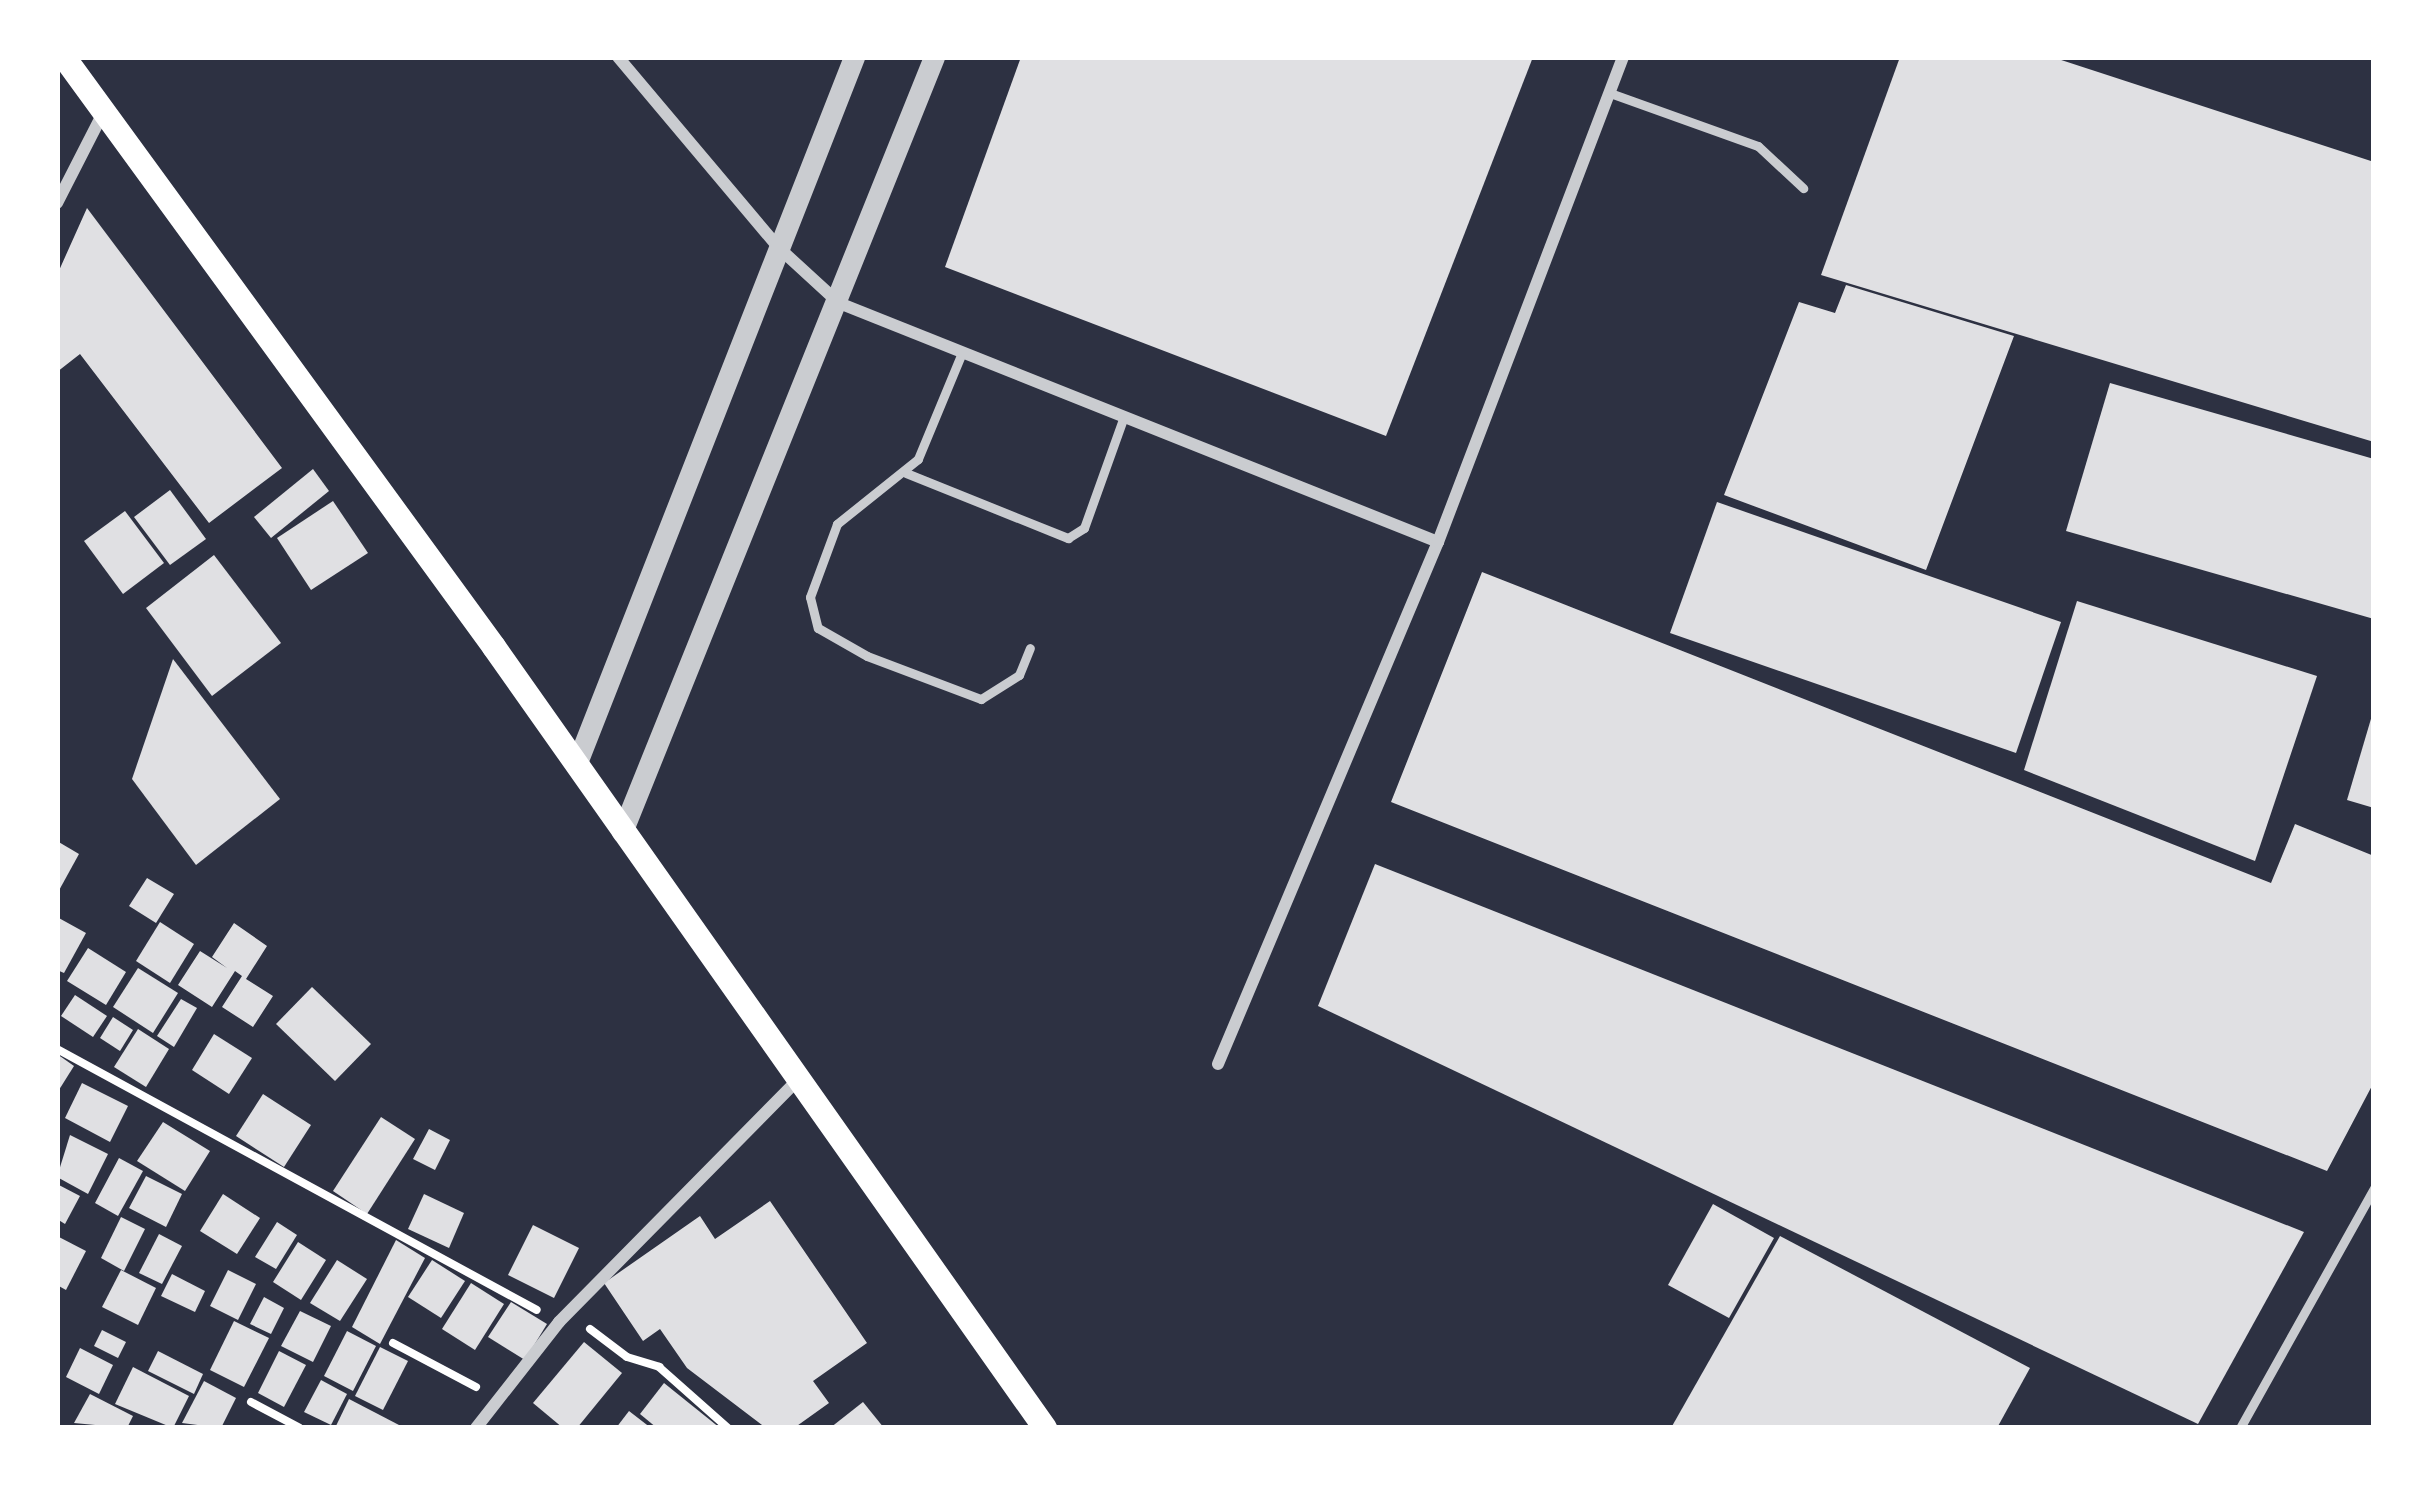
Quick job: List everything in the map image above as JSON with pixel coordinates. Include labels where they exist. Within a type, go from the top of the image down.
[{"type":"main road","points":[[64,57],[576,765],[795,1083],[1045,1428]]},
{"type":"street","points":[[618,57],[778,248],[839,303],[1438,542]]},
{"type":"street","points":[[576,765],[854,57]]},
{"type":"street","points":[[622,832],[839,303],[934,57]]},
{"type":"street","points":[[1218,1064],[1438,542],[1623,57]]},
{"type":"street","points":[[57,202],[103,113]]},
{"type":"street","points":[[476,1428],[564,1317],[795,1083]]},
{"type":"lane","points":[[1610,93],[1758,146],[1802,188]]},
{"type":"lane","points":[[961,355],[906,472],[837,524],[810,597],[818,628],[867,656],[981,699],[1019,675],[1030,648]]},
{"type":"lane","points":[[906,472],[1068,538],[1084,528],[1123,419]]},
{"type":"lane","points":[[2240,1428],[2374,1188]]},
{"type":"path","points":[[57,1049],[564,1317],[626,1357],[659,1366],[728,1428]]},
{"type":"path","points":[[393,1343],[499,1399]]},
{"type":"path","points":[[251,1402],[300,1428]]},
{"type":"building","points":[[1021,57],[1533,57],[1386,436],[945,267]]},
{"type":"building","points":[[1900,57],[2052,57],[2374,162],[2374,442],[1821,275]]},
{"type":"building","points":[[87,208],[282,468],[209,523],[80,354],[57,372],[57,275]]},
{"type":"building","points":[[1846,285],[2014,336],[1926,570],[1724,495],[1799,302],[1835,313]]},
{"type":"building","points":[[2110,383],[2374,459],[2374,619],[2066,531]]},
{"type":"building","points":[[313,469],[329,491],[271,538],[254,517]]},
{"type":"building","points":[[170,490],[206,539],[170,565],[134,517]]},
{"type":"building","points":[[333,501],[368,553],[311,590],[277,538]]},
{"type":"building","points":[[1717,502],[2061,622],[2016,753],[1670,633]]},
{"type":"building","points":[[125,511],[164,563],[123,594],[84,541]]},
{"type":"building","points":[[214,555],[281,643],[212,696],[146,608]]},
{"type":"building","points":[[1482,572],[2271,883],[2295,824],[2374,856],[2374,1082],[2327,1171],[1391,802]]},
{"type":"building","points":[[2077,601],[2317,676],[2255,861],[2024,770]]},
{"type":"building","points":[[173,659],[280,799],[196,865],[132,779]]},
{"type":"building","points":[[2374,712],[2374,808],[2347,800]]},
{"type":"building","points":[[57,841],[79,854],[57,894]]},
{"type":"building","points":[[1375,864],[2304,1232],[2198,1424],[1318,1006]]},
{"type":"building","points":[[147,878],[174,894],[156,923],[129,906]]},
{"type":"building","points":[[57,917],[86,933],[64,973],[57,970]]},
{"type":"building","points":[[160,922],[194,944],[170,983],[136,961]]},
{"type":"building","points":[[234,923],[267,946],[246,979],[273,996],[253,1027],[222,1007],[242,976],[235,971],[212,1007],[178,985],[200,951],[227,968],[212,957]]},
{"type":"building","points":[[88,948],[126,972],[106,1005],[67,981]]},
{"type":"building","points":[[138,968],[178,993],[153,1033],[113,1007]]},
{"type":"building","points":[[312,987],[371,1044],[335,1081],[276,1024]]},
{"type":"building","points":[[75,995],[107,1016],[93,1037],[61,1016]]},
{"type":"building","points":[[181,999],[197,1008],[174,1047],[157,1036]]},
{"type":"building","points":[[113,1017],[133,1030],[120,1051],[100,1038]]},
{"type":"building","points":[[138,1029],[169,1049],[146,1087],[114,1067]]},
{"type":"building","points":[[214,1034],[252,1058],[229,1094],[192,1070]]},
{"type":"building","points":[[57,1054],[74,1066],[57,1093]]},
{"type":"building","points":[[82,1083],[128,1106],[110,1142],[65,1118]]},
{"type":"building","points":[[263,1094],[311,1125],[284,1167],[236,1136]]},
{"type":"building","points":[[381,1117],[415,1139],[367,1214],[333,1191]]},
{"type":"building","points":[[163,1122],[210,1151],[185,1191],[137,1161]]},
{"type":"building","points":[[429,1129],[450,1140],[435,1170],[413,1159]]},
{"type":"building","points":[[70,1135],[108,1154],[88,1194],[57,1177]]},
{"type":"building","points":[[119,1158],[143,1171],[118,1216],[95,1203]]},
{"type":"building","points":[[146,1176],[182,1194],[166,1227],[129,1208]]},
{"type":"building","points":[[57,1184],[80,1196],[65,1224],[57,1219]]},
{"type":"building","points":[[223,1194],[260,1218],[237,1254],[200,1231]]},
{"type":"building","points":[[424,1194],[464,1213],[449,1248],[408,1229]]},
{"type":"building","points":[[770,1201],[867,1343],[813,1381],[829,1403],[794,1428],[766,1428],[687,1368],[660,1329],[643,1341],[604,1283],[700,1216],[715,1239]]},
{"type":"building","points":[[1713,1204],[1774,1238],[1729,1318],[1668,1285]]},
{"type":"building","points":[[121,1217],[145,1229],[124,1271],[101,1258]]},
{"type":"building","points":[[277,1222],[297,1235],[276,1269],[255,1257]]},
{"type":"building","points":[[533,1225],[579,1248],[554,1298],[508,1275]]},
{"type":"building","points":[[159,1234],[182,1246],[162,1284],[139,1273]]},
{"type":"building","points":[[57,1236],[86,1251],[66,1290],[57,1285]]},
{"type":"building","points":[[1780,1236],[2030,1368],[1997,1428],[1671,1428]]},
{"type":"building","points":[[396,1240],[425,1258],[380,1344],[352,1327]]},
{"type":"building","points":[[298,1242],[326,1260],[301,1300],[273,1282]]},
{"type":"building","points":[[337,1260],[367,1279],[340,1321],[310,1303]]},
{"type":"building","points":[[432,1260],[465,1281],[441,1318],[408,1297]]},
{"type":"building","points":[[121,1270],[156,1288],[138,1325],[102,1307]]},
{"type":"building","points":[[228,1270],[256,1284],[238,1320],[210,1306]]},
{"type":"building","points":[[172,1274],[205,1291],[195,1312],[161,1296]]},
{"type":"building","points":[[471,1283],[504,1304],[475,1350],[442,1329]]},
{"type":"building","points":[[264,1297],[284,1308],[271,1334],[250,1324]]},
{"type":"building","points":[[511,1302],[547,1324],[525,1360],[488,1337]]},
{"type":"building","points":[[300,1311],[331,1326],[313,1362],[281,1346]]},
{"type":"building","points":[[234,1321],[269,1338],[244,1387],[210,1370]]},
{"type":"building","points":[[102,1330],[126,1342],[118,1358],[94,1346]]},
{"type":"building","points":[[347,1331],[376,1346],[353,1391],[324,1376]]},
{"type":"building","points":[[584,1342],[622,1373],[577,1428],[563,1428],[533,1403]]},
{"type":"building","points":[[380,1347],[408,1361],[383,1410],[355,1396]]},
{"type":"building","points":[[80,1348],[113,1365],[99,1394],[66,1377]]},
{"type":"building","points":[[158,1351],[203,1374],[194,1394],[148,1371]]},
{"type":"building","points":[[279,1351],[306,1365],[284,1407],[258,1393]]},
{"type":"building","points":[[133,1367],[189,1396],[173,1428],[115,1404]]},
{"type":"building","points":[[321,1380],[347,1394],[331,1425],[304,1412]]},
{"type":"building","points":[[204,1381],[236,1398],[221,1428],[182,1423]]},
{"type":"building","points":[[664,1383],[720,1428],[657,1428],[640,1414]]},
{"type":"building","points":[[90,1394],[133,1416],[127,1428],[74,1423]]},
{"type":"building","points":[[349,1399],[399,1425],[335,1428]]},
{"type":"building","points":[[863,1402],[884,1428],[830,1428]]},
{"type":"building","points":[[629,1411],[651,1428],[616,1428]]}]
